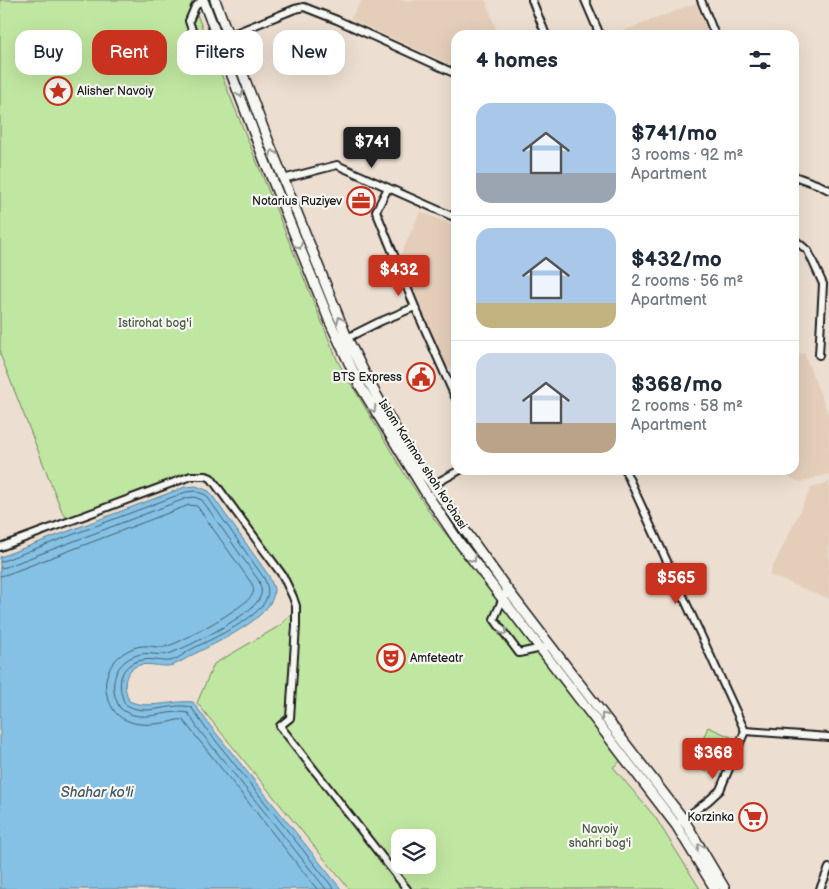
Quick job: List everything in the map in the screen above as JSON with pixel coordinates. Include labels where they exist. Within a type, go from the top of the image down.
[{"type":"main road","name":"Islom Karimov shoh ko'chasi","points":[[202,0],[214,30]]},
{"type":"main road","name":"Islom Karimov shoh ko'chasi","points":[[215,0],[226,30]]},
{"type":"main road","name":"Islom Karimov shoh ko'chasi","points":[[232,75],[344,354],[371,406],[459,542],[551,646],[684,820],[726,889]]},
{"type":"main road","name":"Islom Karimov shoh ko'chasi","points":[[243,75],[347,338],[369,382],[408,451],[540,649],[676,824],[715,889]]},
{"type":"street","points":[[192,30],[189,21],[195,8],[202,0]]},
{"type":"street","points":[[532,0],[544,30]]},
{"type":"street","points":[[585,0],[598,30]]},
{"type":"street","points":[[701,0],[713,30]]},
{"type":"street","points":[[243,30],[304,7],[451,72]]},
{"type":"street","points":[[283,179],[337,166],[451,216]]},
{"type":"street","points":[[799,178],[829,190]]},
{"type":"street","points":[[388,188],[376,212],[415,307],[451,387]]},
{"type":"street","points":[[799,243],[808,251],[823,284],[819,355]]},
{"type":"street","points":[[347,338],[378,322],[415,307]]},
{"type":"street","points":[[424,490],[451,475]]},
{"type":"street","points":[[626,475],[745,731],[720,790],[684,820],[676,824]]},
{"type":"street","points":[[0,547],[191,476],[211,478],[283,576],[295,602],[296,626],[290,718],[280,726],[407,889]]},
{"type":"street","points":[[505,594],[494,619],[519,654],[551,646]]},
{"type":"street","points":[[745,731],[829,737]]},
{"type":"street","points":[[820,889],[829,868]]},
{"type":"shaded area","points":[[362,0],[486,0],[496,30],[451,30],[451,65],[350,19]]},
{"type":"shaded area","points":[[696,3],[707,30],[626,30]]},
{"type":"shaded area","points":[[420,211],[451,225],[451,368],[445,366],[400,257]]},
{"type":"shaded area","points":[[804,353],[829,416],[829,474],[801,482],[783,475],[799,475],[799,354]]},
{"type":"shaded area","points":[[829,482],[829,599],[769,575],[811,488]]},
{"type":"green space","name":"Istirohat bog'i","points":[[0,0],[191,0],[203,30],[177,30],[177,75],[221,75],[338,362],[404,473],[435,520],[623,759],[613,767],[655,817],[700,889],[349,889],[197,703],[214,664],[281,625],[299,606],[286,572],[216,477],[209,472],[197,472],[70,519],[63,514],[0,354]]},
{"type":"green space","points":[[708,727],[733,738],[717,776],[692,766]]},
{"type":"water","name":"Shahar ko'li","points":[[196,486],[209,491],[269,576],[274,588],[272,600],[266,609],[245,626],[180,662],[168,666],[147,664],[136,666],[129,673],[126,680],[129,701],[144,705],[193,702],[341,889],[0,889],[0,557],[185,487]]},
{"type":"place","name":"Alisher Navoiy","points":[[58,91]]},
{"type":"place","name":"Notarius Ruziyev","points":[[361,201]]},
{"type":"place","name":"BTS Express","points":[[421,377]]},
{"type":"place","name":"Amfeteatr","points":[[391,658]]},
{"type":"place","name":"Korzinka","points":[[753,817]]},
{"type":"park label","name":"Navoiy shahri bog'i","points":[[600,836]]}]
